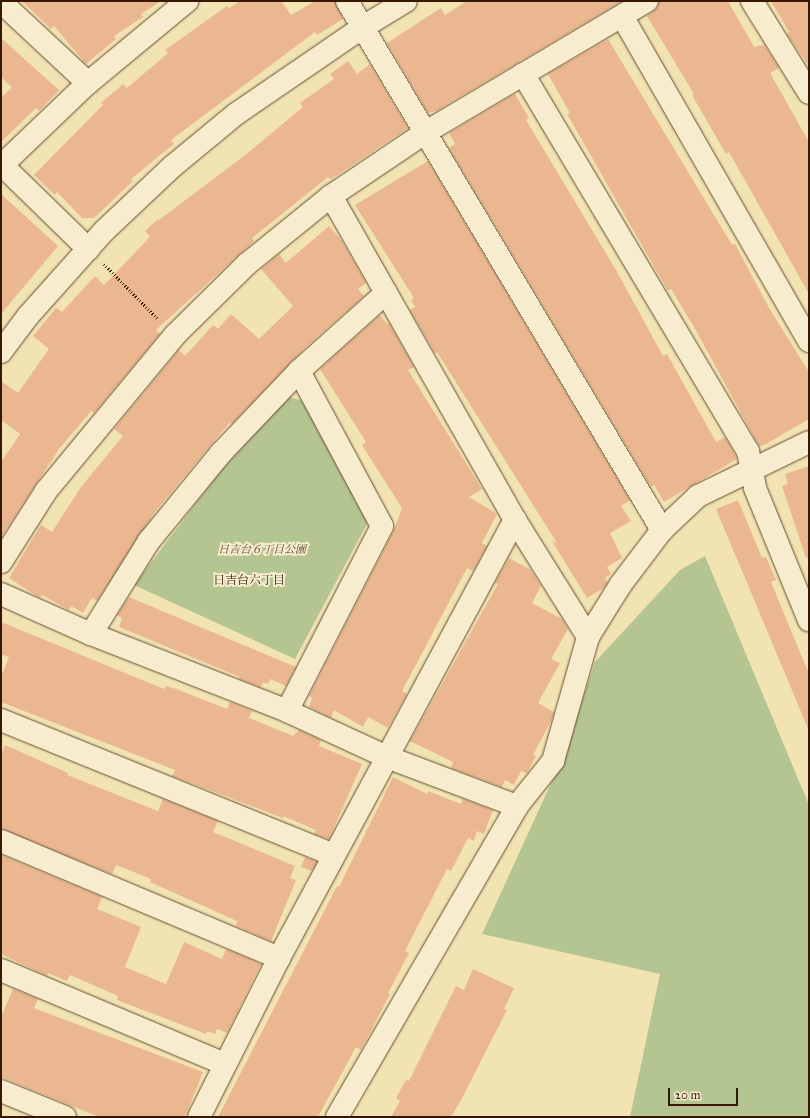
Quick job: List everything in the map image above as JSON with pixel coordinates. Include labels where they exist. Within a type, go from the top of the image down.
[{"type":"street","points":[[88,249],[1,165],[88,83],[187,1]]},
{"type":"street","points":[[347,1],[662,530]]},
{"type":"street","points":[[1,352],[28,316],[88,249],[173,166],[236,114],[363,27],[406,1]]},
{"type":"street","points":[[1,562],[46,491],[175,335],[247,264],[330,196],[426,132],[647,1]]},
{"type":"street","points":[[752,1],[809,93]]},
{"type":"street","points":[[1,2],[88,83]]},
{"type":"street","points":[[622,16],[809,341]]},
{"type":"street","points":[[523,74],[748,450],[755,488],[809,620]]},
{"type":"street","points":[[330,196],[514,520],[588,637]]},
{"type":"street","points":[[91,634],[149,541],[221,452],[299,371],[386,293]]},
{"type":"street","points":[[287,711],[382,526],[299,371]]},
{"type":"street","points":[[337,1117],[517,806],[553,761],[588,637],[621,584],[662,530],[698,496],[752,468],[809,442]]},
{"type":"street","points":[[199,1117],[279,958],[514,520]]},
{"type":"street","points":[[1,594],[91,634],[287,711],[387,757],[517,806]]},
{"type":"street","points":[[1,720],[334,855]]},
{"type":"street","points":[[1,841],[279,958]]},
{"type":"street","points":[[1,970],[226,1064]]},
{"type":"street","points":[[1,1091],[65,1117]]},
{"type":"path","points":[[88,249],[175,335]]},
{"type":"green space","name":"日吉台６丁目公園","points":[[288,397],[305,401],[368,522],[295,659],[134,585],[218,474]]},
{"type":"green space","points":[[705,556],[809,805],[809,1117],[630,1117],[660,974],[482,934],[564,755],[595,662],[680,570]]},
{"type":"building","points":[[22,1],[161,1],[141,14],[143,17],[114,36],[116,39],[86,64],[54,26],[51,29]]},
{"type":"building","points":[[240,1],[281,1],[291,15],[315,1],[335,1],[343,19],[317,35],[315,32],[171,140],[174,144],[131,179],[133,181],[94,218],[82,218],[57,192],[55,195],[34,175],[103,105],[101,103],[123,84],[127,88],[168,53],[165,50],[227,6],[229,8]]},
{"type":"building","points":[[467,1],[622,1],[436,111],[428,113],[387,43],[441,8],[445,15]]},
{"type":"building","points":[[659,1],[728,1],[754,47],[764,45],[779,68],[770,73],[809,142],[809,294],[729,152],[726,154],[692,95],[694,94],[647,16],[658,7]]},
{"type":"building","points":[[771,1],[809,1],[809,66],[787,34],[789,32]]},
{"type":"building","points":[[1,38],[59,90],[39,111],[36,108],[1,142],[1,98],[12,87],[1,77]]},
{"type":"building","points":[[608,39],[732,245],[735,244],[769,308],[809,372],[809,419],[766,444],[759,446],[694,327],[671,289],[668,291],[567,114],[570,113],[548,74]]},
{"type":"building","points":[[348,61],[357,74],[370,64],[408,128],[336,176],[330,179],[328,177],[252,238],[254,241],[156,330],[160,334],[94,413],[91,411],[59,449],[1,538],[1,462],[20,434],[1,420],[1,381],[18,393],[49,349],[33,336],[56,308],[62,312],[95,276],[104,285],[150,237],[145,231],[158,219],[159,220],[244,156],[303,107],[300,103],[334,79],[330,74]]},
{"type":"building","points":[[515,94],[529,118],[526,120],[616,270],[663,356],[667,354],[716,442],[725,437],[736,456],[737,459],[664,502],[654,485],[651,487],[449,148],[455,144],[449,133]]},
{"type":"building","points":[[428,161],[630,500],[621,506],[631,521],[610,533],[622,558],[607,567],[611,574],[605,578],[608,582],[604,588],[587,598],[552,541],[557,543],[437,352],[435,353],[410,310],[415,307],[411,300],[414,298],[355,205]]},
{"type":"building","points":[[1,194],[58,246],[1,314]]},
{"type":"building","points":[[329,226],[342,241],[366,283],[358,289],[364,296],[307,346],[232,424],[230,422],[155,512],[97,601],[92,598],[83,613],[71,606],[69,610],[42,595],[40,598],[9,578],[41,525],[52,532],[81,487],[123,436],[114,429],[179,350],[185,356],[213,325],[218,329],[231,314],[259,339],[293,306],[261,269],[279,254],[286,263]]},
{"type":"building","points":[[380,315],[387,324],[389,323],[414,367],[408,370],[482,489],[469,497],[497,514],[482,543],[487,546],[473,571],[467,568],[402,691],[407,694],[388,728],[368,717],[363,727],[334,710],[331,718],[309,707],[312,698],[309,696],[393,532],[402,508],[362,445],[366,442],[320,369]]},
{"type":"building","points":[[809,466],[809,557],[806,558],[782,486],[788,484],[785,474]]},
{"type":"building","points":[[738,500],[762,558],[766,557],[776,580],[771,582],[809,674],[809,731],[716,509]]},
{"type":"building","points":[[509,558],[531,570],[541,586],[532,603],[562,619],[568,629],[551,659],[560,663],[538,703],[554,712],[552,719],[533,755],[536,756],[527,773],[521,771],[514,785],[505,780],[502,787],[451,768],[453,762],[410,741],[498,584],[495,583]]},
{"type":"building","points":[[129,597],[296,667],[286,686],[270,679],[268,684],[263,682],[261,687],[239,679],[240,677],[119,627],[122,618],[117,615]]},
{"type":"building","points":[[1,622],[164,689],[166,686],[176,689],[227,709],[230,702],[252,711],[249,718],[293,736],[299,730],[321,740],[319,746],[362,764],[329,839],[314,834],[316,830],[283,816],[283,818],[172,776],[175,770],[1,702],[1,677],[9,657],[1,654]]},
{"type":"building","points":[[5,745],[68,773],[67,775],[158,811],[163,799],[218,821],[213,832],[295,866],[290,878],[296,880],[271,941],[236,926],[237,921],[150,882],[151,879],[116,865],[112,874],[1,829],[1,755]]},
{"type":"building","points":[[393,777],[427,794],[428,791],[461,804],[463,799],[493,810],[484,834],[477,831],[474,841],[468,838],[451,871],[447,869],[405,951],[409,953],[361,1050],[356,1047],[318,1117],[218,1117],[337,886],[339,887]]},
{"type":"building","points":[[1,855],[102,897],[97,909],[141,927],[125,967],[166,984],[184,942],[222,959],[226,949],[261,964],[227,1033],[217,1029],[215,1034],[207,1031],[206,1034],[117,1000],[118,996],[70,975],[67,981],[48,973],[47,976],[1,954]]},
{"type":"building","points":[[305,857],[317,862],[312,871],[301,867]]},
{"type":"building","points":[[473,969],[514,988],[504,1009],[507,1010],[461,1100],[451,1117],[391,1117],[400,1101],[396,1098],[406,1080],[409,1081],[456,986],[464,990]]},
{"type":"building","points":[[13,989],[38,999],[34,1008],[203,1072],[185,1117],[99,1117],[1,1077],[1,1017]]},
{"type":"district","name":"日吉台六丁目","points":[[249,581]]}]
